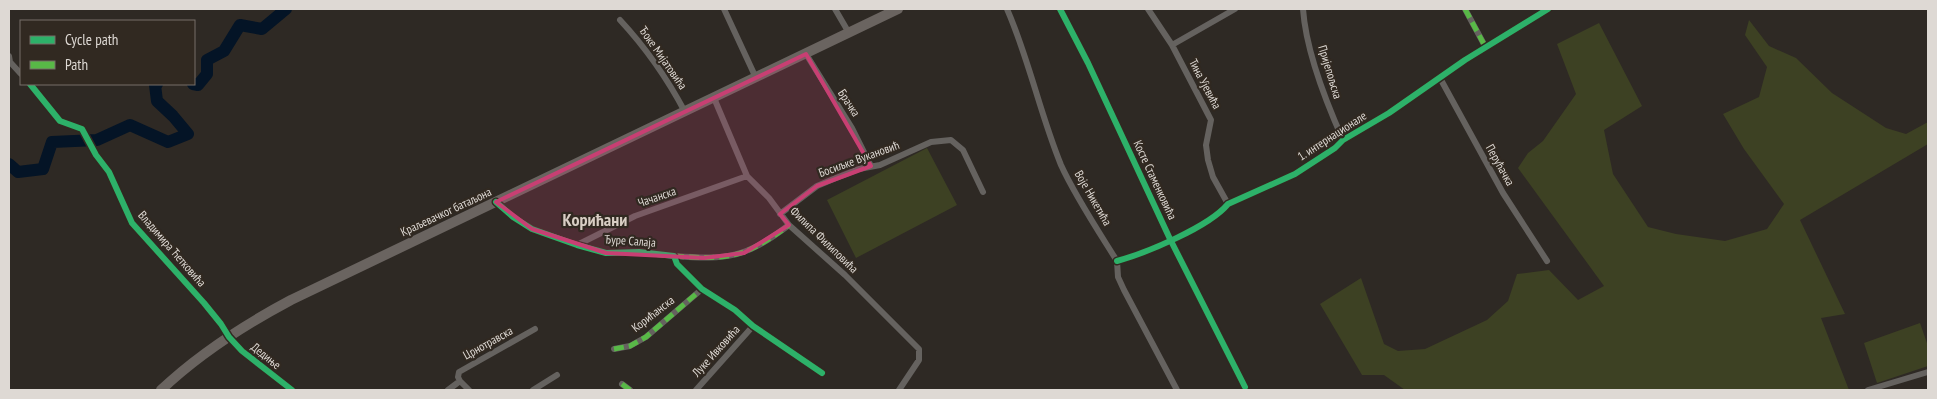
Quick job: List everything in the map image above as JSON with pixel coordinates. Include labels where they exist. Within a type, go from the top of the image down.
[{"type":"main road","name":"Краљевачког батаљона","points":[[161,390],[229,337],[291,300],[898,9]]},
{"type":"street","points":[[724,9],[756,78]]},
{"type":"street","points":[[835,9],[849,33]]},
{"type":"street","name":"Воје Никетића","points":[[1007,9],[1062,166],[1117,261],[1118,276],[1124,290],[1177,390]]},
{"type":"street","name":"Косте Стаменковића","points":[[1060,9],[1088,63],[1170,239],[1245,387]]},
{"type":"street","name":"Тина Ујевића","points":[[1148,9],[1172,45],[1211,120],[1206,145],[1208,160],[1213,177],[1228,204]]},
{"type":"street","points":[[1172,45],[1235,9]]},
{"type":"street","name":"Пријепољска","points":[[1304,9],[1304,25],[1323,92],[1343,140]]},
{"type":"street","points":[[1465,9],[1486,48]]},
{"type":"street","name":"1. интернационале","points":[[1117,261],[1139,255],[1195,228],[1221,213],[1228,204],[1295,174],[1335,148],[1343,140],[1389,113],[1548,9]]},
{"type":"street","name":"Ђоке Мијатовића","points":[[620,20],[636,36],[667,79],[685,112]]},
{"type":"street","name":"Брачка","points":[[806,54],[852,128],[871,166]]},
{"type":"street","points":[[9,56],[10,62],[20,73]]},
{"type":"street","name":"Перућачка","points":[[1440,78],[1503,193],[1547,261]]},
{"type":"street","name":"Владимира Ћетковића","points":[[31,85],[60,121],[82,129],[96,155],[109,172],[132,223],[210,310],[229,337]]},
{"type":"street","name":"Филипа Филиповића","points":[[714,98],[747,176],[769,198],[789,224],[914,342],[919,349],[919,360],[899,390]]},
{"type":"street","name":"Босиљке Вукановић","points":[[780,214],[818,186],[871,166],[880,165],[931,142],[951,140],[963,150],[983,192]]},
{"type":"street","name":"Чачанска","points":[[577,245],[635,216],[747,176]]},
{"type":"street","name":"Ђуре Салаја","points":[[496,202],[513,217],[532,229],[606,253],[639,252],[704,258],[728,257],[744,253],[769,240],[789,224]]},
{"type":"street","points":[[674,256],[677,264],[702,289],[735,310],[753,326],[822,374]]},
{"type":"street","name":"Корићанска","points":[[614,349],[630,346],[646,337],[702,289]]},
{"type":"street","name":"Луке Ивковића","points":[[696,390],[753,326]]},
{"type":"street","name":"Црнотравска","points":[[460,381],[459,372],[535,329]]},
{"type":"street","name":"Дедиње","points":[[229,337],[252,360],[292,390]]},
{"type":"street","points":[[1868,390],[1928,372]]},
{"type":"street","points":[[533,390],[557,375]]},
{"type":"street","points":[[448,390],[460,381],[469,390]]},
{"type":"street","points":[[622,384],[630,390]]},
{"type":"highlighted area","points":[[806,54],[871,166],[817,186],[780,214],[789,225],[744,253],[704,258],[606,253],[532,229],[496,202],[685,112]]},
{"type":"green space","points":[[1749,20],[1769,46],[1796,58],[1832,93],[1886,128],[1906,134],[1928,122],[1928,144],[1800,220],[1845,314],[1821,318],[1849,390],[1405,390],[1384,375],[1362,375],[1320,304],[1361,278],[1384,344],[1398,351],[1425,349],[1487,320],[1508,301],[1517,274],[1549,270],[1578,300],[1604,286],[1518,168],[1528,153],[1543,141],[1576,94],[1557,44],[1599,23],[1642,106],[1604,130],[1613,174],[1648,227],[1676,234],[1725,241],[1767,229],[1784,204],[1744,149],[1723,114],[1759,97],[1767,67],[1745,35]]},
{"type":"green space","points":[[927,148],[957,205],[856,258],[827,200]]},
{"type":"green space","points":[[1920,323],[1928,346],[1928,366],[1877,383],[1864,343]]},
{"type":"waterway","points":[[195,84],[198,85],[207,74],[207,60],[224,51],[240,25],[262,29],[286,9]]},
{"type":"waterway","points":[[9,164],[18,172],[43,169],[52,142],[97,140],[130,125],[168,142],[188,134],[157,101],[155,85]]},
{"type":"marked path","points":[[1465,9],[1486,48]]},
{"type":"marked path","points":[[674,256],[723,257],[736,254],[760,244],[789,225]]},
{"type":"marked path","points":[[614,349],[630,346],[646,337],[702,289]]},
{"type":"marked path","points":[[622,384],[630,390]]},
{"type":"cycle path","points":[[1060,9],[1088,63],[1170,239],[1245,387]]},
{"type":"cycle path","points":[[1117,261],[1176,238],[1207,221],[1228,204],[1295,174],[1335,148],[1343,140],[1389,113],[1465,60],[1548,9]]},
{"type":"cycle path","points":[[31,85],[60,121],[82,129],[96,155],[109,172],[132,223],[204,303],[229,337],[242,351],[292,390]]},
{"type":"cycle path","points":[[496,202],[513,217],[532,229],[577,245],[606,253],[639,252],[674,256],[677,264],[702,289],[735,310],[753,326],[822,373]]},
{"type":"district","name":"Корићани","points":[[595,220]]}]
